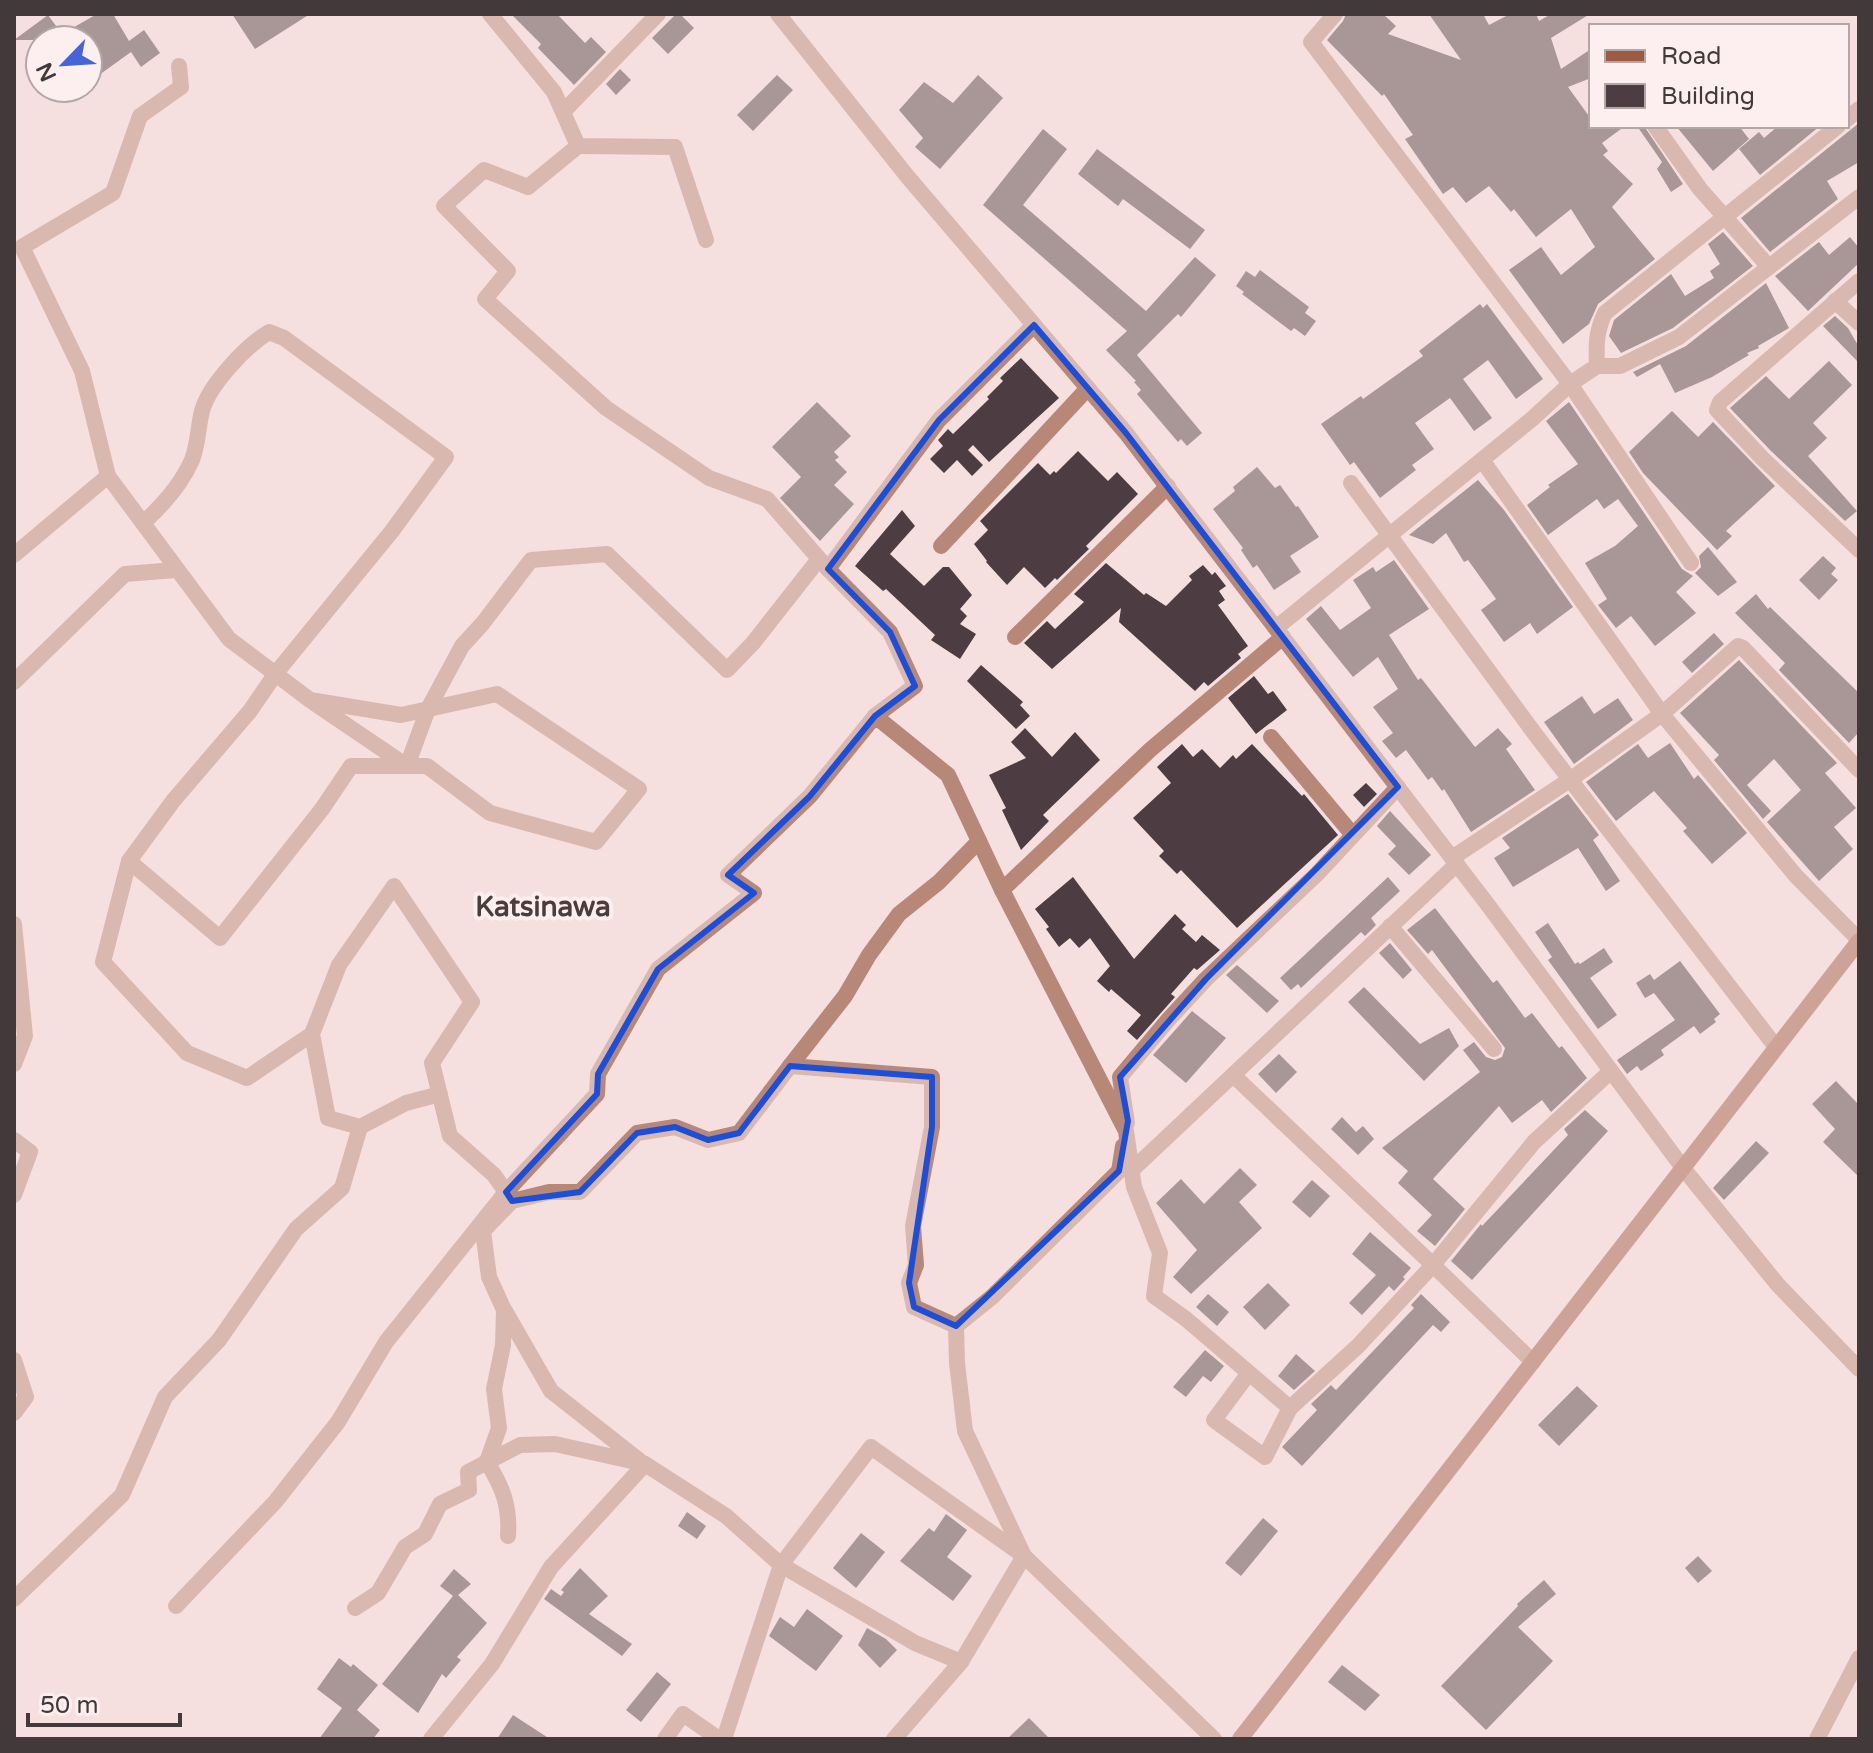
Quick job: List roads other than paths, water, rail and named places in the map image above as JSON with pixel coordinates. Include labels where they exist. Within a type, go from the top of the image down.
[{"type":"main road","points":[[1240,1739],[1859,941]]},
{"type":"street","points":[[490,14],[554,92],[578,146]]},
{"type":"street","points":[[563,112],[658,14]]},
{"type":"street","points":[[778,14],[907,176],[1168,486],[1683,1168],[1778,1285],[1859,1369]]},
{"type":"street","points":[[1335,14],[1311,42],[1570,384],[1691,563]]},
{"type":"street","points":[[179,66],[181,87],[140,116],[113,193],[22,247],[82,371],[108,476],[176,570],[229,639],[310,700],[407,766]]},
{"type":"street","points":[[1656,128],[1700,189],[1769,267]]},
{"type":"street","points":[[1597,366],[1598,328],[1605,313],[1836,128]]},
{"type":"street","points":[[176,1606],[275,1502],[338,1422],[386,1342],[597,1094],[598,1074],[658,969],[754,893],[728,875],[810,796],[875,716],[915,686],[890,632],[767,499],[709,478],[606,408],[485,299],[508,271],[444,206],[484,170],[528,187],[578,146],[675,147],[706,240]]},
{"type":"street","points":[[1002,890],[1150,750],[1390,535],[1570,384],[1597,366],[1620,366],[1679,337],[1859,197]]},
{"type":"street","points":[[1859,281],[1720,402],[1717,410],[1762,458],[1859,550]]},
{"type":"street","points":[[1835,301],[1859,323]]},
{"type":"street","points":[[407,766],[428,709],[462,646],[531,560],[607,554],[727,670],[824,564],[939,420],[1034,325]]},
{"type":"street","points":[[143,523],[171,497],[193,458],[203,408],[212,389],[255,341],[269,332],[284,338],[446,457],[392,531],[276,673],[250,711],[173,801],[129,861],[103,962],[187,1053],[247,1078],[312,1034]]},
{"type":"street","points":[[941,546],[1088,388]]},
{"type":"street","points":[[1482,460],[1662,714],[1796,876],[1859,941]]},
{"type":"street","points":[[14,555],[108,476]]},
{"type":"street","points":[[1351,483],[1571,779],[1776,1047]]},
{"type":"street","points":[[1015,637],[1168,486]]},
{"type":"street","points":[[14,682],[125,574],[176,570]]},
{"type":"street","points":[[1132,1170],[1390,926],[1454,861],[1662,714],[1738,646],[1808,714],[1859,770]]},
{"type":"street","points":[[129,861],[220,938],[322,809],[351,766],[427,766],[490,813],[596,842],[639,789],[497,694],[401,715],[310,700]]},
{"type":"street","points":[[875,716],[948,775],[1002,890],[1126,1131],[1134,1187],[1160,1253],[1154,1296],[1186,1319],[1290,1408]]},
{"type":"street","points":[[1271,737],[1353,835]]},
{"type":"street","points":[[956,1326],[992,1297],[1119,1171],[1128,1121],[1120,1077],[1206,979],[1317,874],[1398,787]]},
{"type":"street","points":[[961,1662],[915,1643],[781,1565],[726,1516],[645,1464],[551,1391],[504,1310],[489,1277],[483,1231],[509,1197],[580,1192],[637,1133],[675,1127],[708,1140],[739,1133],[845,996],[869,955],[899,914],[939,882],[979,841]]},
{"type":"street","points":[[440,1094],[406,1103],[360,1127],[328,1118],[312,1034],[339,965],[394,886],[472,1002],[432,1063],[440,1094],[450,1136],[494,1175],[509,1197]]},
{"type":"street","points":[[14,924],[25,1036],[14,1064]]},
{"type":"street","points":[[1390,926],[1494,1049]]},
{"type":"street","points":[[790,1066],[932,1077],[932,1127],[913,1226],[916,1265],[909,1283],[914,1307],[956,1326]]},
{"type":"street","points":[[1249,1373],[1214,1420],[1265,1457],[1290,1408],[1358,1346],[1433,1265],[1534,1142],[1611,1071]]},
{"type":"street","points":[[1233,1075],[1533,1362]]},
{"type":"street","points":[[14,1599],[122,1495],[165,1397],[219,1340],[296,1229],[342,1188],[360,1127]]},
{"type":"street","points":[[14,1140],[30,1152],[14,1195]]},
{"type":"street","points":[[487,1462],[499,1428],[494,1389],[503,1345],[504,1310]]},
{"type":"street","points":[[956,1326],[965,1431],[1024,1556]]},
{"type":"street","points":[[14,1360],[26,1397],[14,1413]]},
{"type":"street","points":[[355,1608],[378,1593],[405,1547],[425,1534],[440,1504],[469,1490],[468,1472],[520,1445],[555,1444],[645,1464]]},
{"type":"street","points":[[665,1739],[683,1714],[722,1739],[781,1565],[871,1447],[1024,1556],[1214,1739]]},
{"type":"street","points":[[487,1462],[503,1489],[509,1514],[508,1536]]},
{"type":"street","points":[[431,1739],[492,1664],[551,1567],[645,1464]]},
{"type":"street","points":[[894,1739],[961,1662],[1024,1556]]},
{"type":"street","points":[[1817,1739],[1859,1658]]},
{"type":"district","name":"Katsinawa","points":[[543,907]]}]
